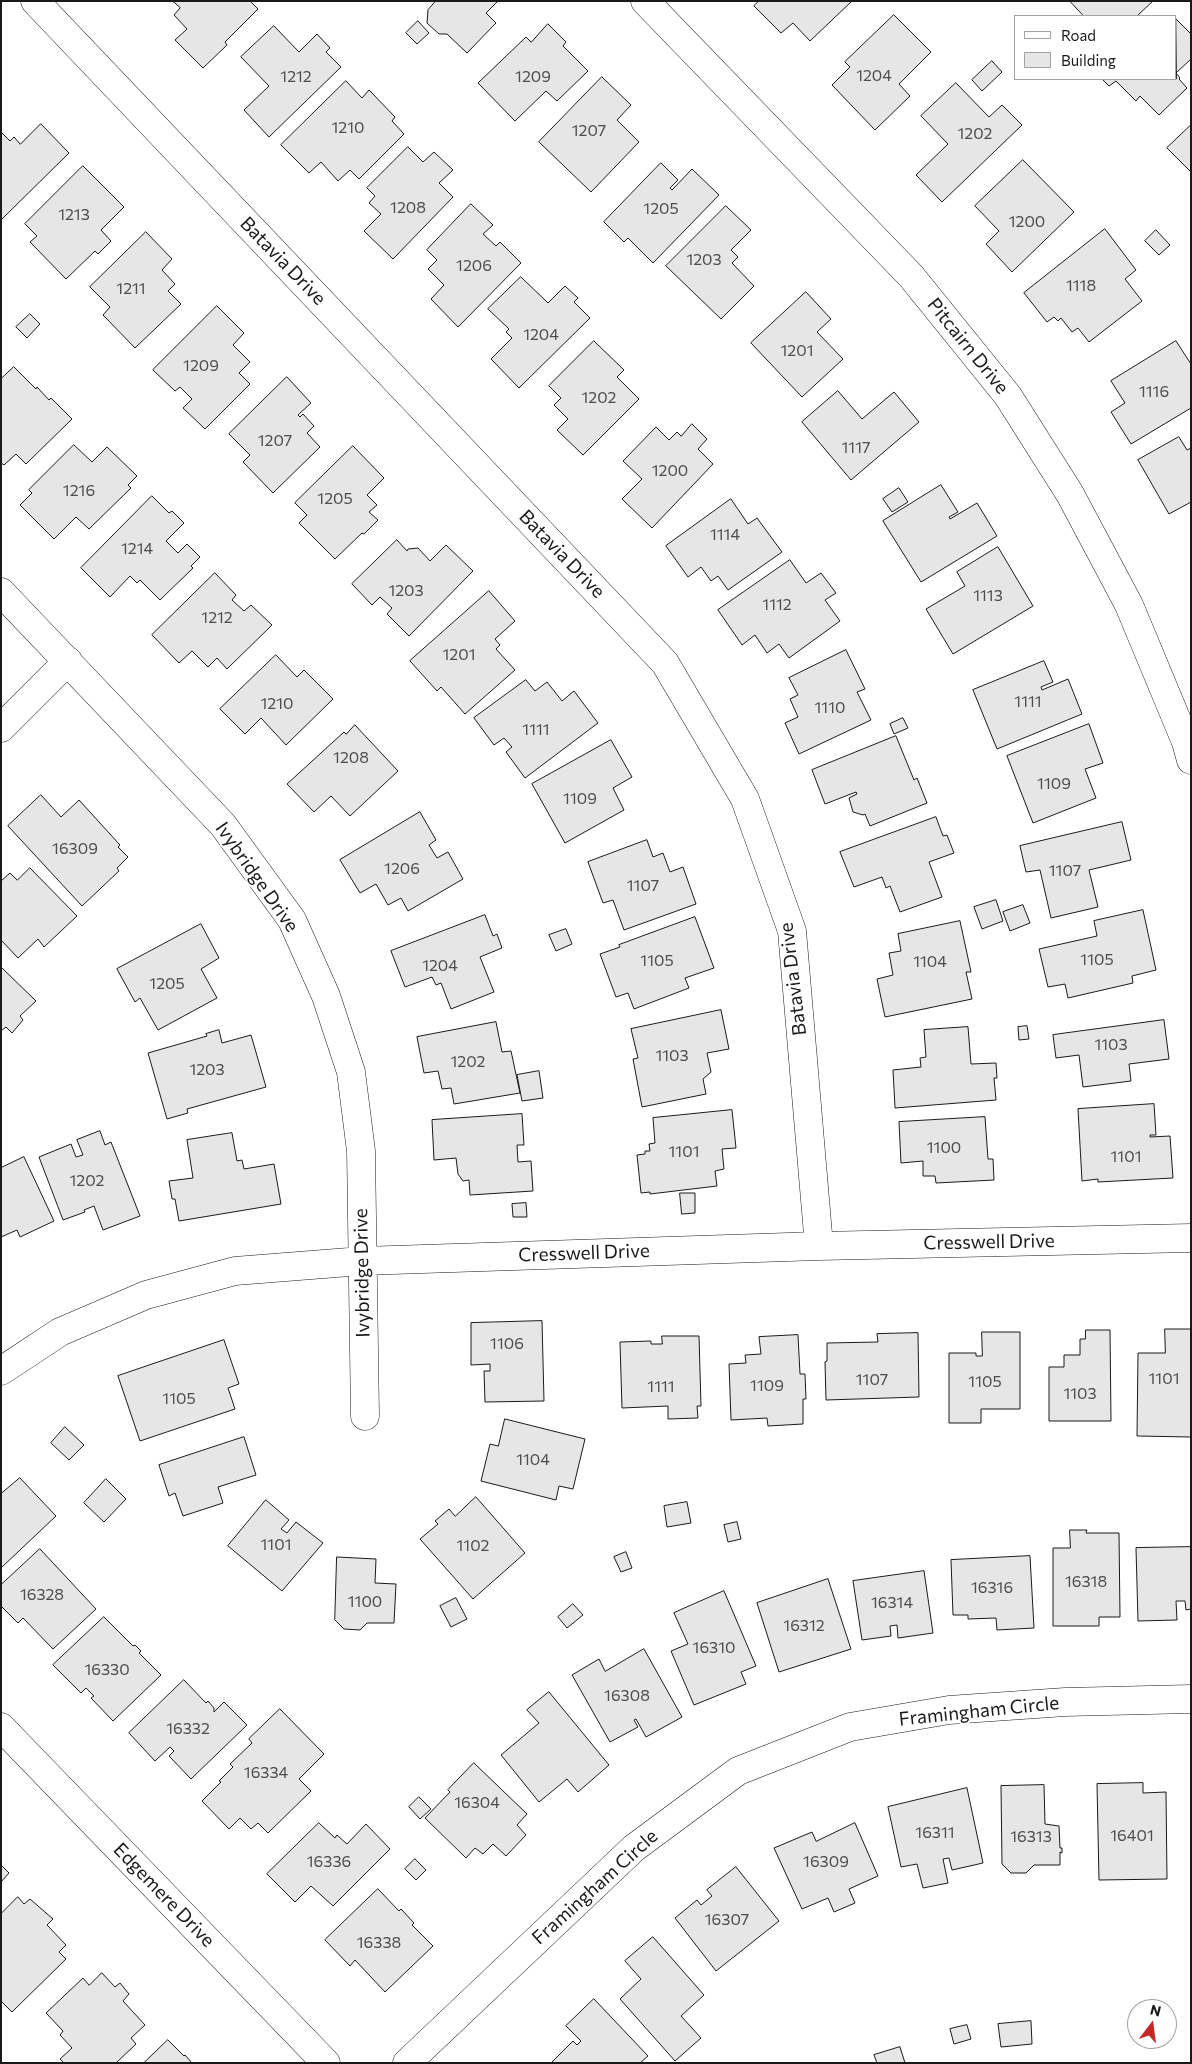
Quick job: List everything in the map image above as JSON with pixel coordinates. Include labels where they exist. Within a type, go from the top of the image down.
[{"type":"street","name":"Batavia Drive","points":[[35,1],[665,663],[745,799],[792,931],[819,1246]]},
{"type":"street","name":"Pitcairn Drive","points":[[645,1],[911,276],[1008,396],[1070,494],[1129,605],[1186,742],[1191,760]]},
{"type":"street","name":"Ivybridge Drive","points":[[1,592],[223,824],[292,920],[326,996],[351,1072],[361,1151],[365,1416]]},
{"type":"street","points":[[1,728],[68,661]]},
{"type":"street","name":"Cresswell Drive","points":[[1,1372],[60,1332],[146,1295],[235,1271],[362,1261],[819,1246],[1191,1238]]},
{"type":"street","name":"Framingham Circle","points":[[407,2063],[634,1848],[738,1771],[850,1727],[949,1710],[1065,1702],[1191,1699]]},
{"type":"street","name":"Edgemere Drive","points":[[1,1727],[326,2063]]},
{"type":"building","points":[[173,1],[250,1],[258,9],[225,42],[227,45],[203,68],[175,40],[187,29],[174,15],[180,8]]},
{"type":"building","points":[[436,1],[498,1],[486,13],[496,23],[467,53],[447,34],[439,34],[427,23],[428,10]]},
{"type":"building","points":[[759,1],[852,1],[810,41],[793,23],[781,33],[754,6]]},
{"type":"building","points":[[1070,1],[1153,1],[1138,15],[1083,15]]},
{"type":"building","points":[[894,15],[931,52],[899,84],[910,96],[875,130],[832,85],[850,67],[845,62]]},
{"type":"building","points":[[1177,20],[1191,34],[1191,59],[1177,72]]},
{"type":"building","points":[[418,21],[429,33],[417,44],[406,33]]},
{"type":"building","points":[[548,24],[566,42],[563,46],[588,71],[557,101],[546,91],[515,121],[478,83],[526,37],[531,42]]},
{"type":"building","points":[[274,26],[299,52],[317,34],[330,48],[326,52],[341,67],[269,137],[244,110],[269,86],[241,57]]},
{"type":"building","points":[[992,61],[1002,72],[982,91],[972,80]]},
{"type":"building","points":[[1177,74],[1187,88],[1159,115],[1140,96],[1136,101],[1116,81],[1109,86],[1103,80],[1177,80]]},
{"type":"building","points":[[602,77],[631,105],[617,120],[639,142],[591,192],[539,142]]},
{"type":"building","points":[[346,81],[362,98],[369,90],[395,117],[392,121],[404,134],[359,179],[350,170],[338,181],[321,162],[309,173],[281,145]]},
{"type":"building","points":[[956,83],[989,117],[1002,105],[1022,125],[942,202],[916,175],[948,144],[921,116]]},
{"type":"building","points":[[41,124],[69,153],[1,220],[1,132],[10,141],[14,137],[20,144]]},
{"type":"building","points":[[1191,125],[1191,172],[1167,148]]},
{"type":"building","points":[[408,147],[423,162],[434,152],[453,170],[439,183],[453,197],[393,259],[364,231],[381,214],[369,203],[375,196],[367,188]]},
{"type":"building","points":[[1023,160],[1074,212],[1012,272],[986,244],[999,231],[975,206]]},
{"type":"building","points":[[661,163],[678,180],[670,188],[672,190],[692,169],[719,195],[653,263],[628,238],[624,242],[604,222]]},
{"type":"building","points":[[83,166],[124,207],[101,230],[111,241],[98,254],[95,251],[66,279],[30,242],[37,236],[25,224]]},
{"type":"building","points":[[471,204],[493,225],[483,234],[496,246],[500,242],[521,263],[458,327],[431,299],[444,285],[428,269],[437,260],[427,250]]},
{"type":"building","points":[[726,206],[751,230],[731,250],[738,257],[732,263],[754,286],[721,319],[666,266]]},
{"type":"building","points":[[1105,229],[1136,270],[1125,279],[1142,301],[1089,342],[1078,328],[1072,332],[1061,318],[1058,321],[1054,317],[1047,322],[1024,293]]},
{"type":"building","points":[[1156,230],[1170,245],[1159,255],[1145,241]]},
{"type":"building","points":[[146,232],[172,259],[162,270],[175,284],[168,291],[181,304],[135,348],[103,315],[110,307],[90,287]]},
{"type":"building","points":[[521,277],[548,303],[565,286],[578,298],[574,302],[590,318],[519,388],[491,359],[512,338],[506,332],[509,329],[488,309]]},
{"type":"building","points":[[806,292],[831,319],[817,332],[843,359],[802,397],[751,343]]},
{"type":"building","points":[[217,306],[244,333],[233,345],[250,362],[239,373],[250,384],[205,429],[183,408],[192,399],[180,387],[175,391],[153,370]]},
{"type":"building","points":[[30,314],[40,324],[27,338],[16,327]]},
{"type":"building","points":[[594,341],[624,370],[617,377],[639,399],[583,455],[557,430],[568,419],[554,405],[561,398],[549,386]]},
{"type":"building","points":[[1176,341],[1191,364],[1191,408],[1131,444],[1111,412],[1125,403],[1111,381]]},
{"type":"building","points":[[14,367],[36,389],[37,387],[49,400],[51,398],[72,419],[26,464],[16,454],[4,465],[1,463],[1,379]]},
{"type":"building","points":[[287,377],[311,403],[298,415],[300,417],[303,414],[314,426],[307,433],[320,447],[273,493],[243,462],[250,455],[229,434]]},
{"type":"building","points":[[838,391],[862,419],[894,392],[919,422],[851,480],[802,422]]},
{"type":"building","points":[[692,424],[707,439],[698,449],[713,464],[652,528],[622,499],[642,479],[623,461],[656,427],[669,440],[677,432],[681,436]]},
{"type":"building","points":[[1179,437],[1187,450],[1191,448],[1191,502],[1169,514],[1138,460]]},
{"type":"building","points":[[74,445],[92,462],[107,447],[137,476],[128,485],[131,488],[89,529],[76,517],[54,539],[20,505],[32,493],[29,490]]},
{"type":"building","points":[[353,446],[384,478],[367,495],[377,505],[369,512],[378,520],[335,559],[299,523],[307,515],[295,503]]},
{"type":"building","points":[[941,485],[958,512],[949,517],[950,519],[977,503],[997,536],[921,582],[883,521]]},
{"type":"building","points":[[899,488],[908,502],[892,512],[883,499]]},
{"type":"building","points":[[152,496],[169,513],[172,511],[184,523],[166,541],[178,553],[187,544],[200,557],[191,566],[193,568],[160,600],[140,580],[137,583],[130,576],[110,597],[81,568]]},
{"type":"building","points":[[731,499],[748,524],[757,518],[782,552],[728,590],[718,576],[711,581],[701,567],[688,577],[666,546]]},
{"type":"building","points":[[397,540],[407,551],[408,549],[418,548],[430,561],[446,545],[473,571],[409,636],[387,614],[392,608],[380,597],[372,605],[352,584]]},
{"type":"building","points":[[998,547],[1033,606],[953,654],[926,609],[965,586],[957,572]]},
{"type":"building","points":[[790,560],[806,583],[821,573],[836,593],[825,600],[840,621],[789,658],[779,644],[767,653],[755,635],[742,645],[718,610]]},
{"type":"building","points":[[215,573],[236,595],[232,600],[244,611],[251,605],[272,625],[227,669],[217,658],[208,667],[192,651],[179,663],[152,635]]},
{"type":"building","points":[[489,591],[515,621],[495,639],[500,645],[496,649],[515,670],[465,714],[441,687],[437,691],[410,661]]},
{"type":"building","points":[[846,650],[865,689],[857,692],[871,720],[799,754],[785,723],[798,717],[790,699],[798,695],[789,678]]},
{"type":"building","points":[[276,655],[297,677],[304,670],[333,699],[286,745],[261,718],[245,734],[220,709]]},
{"type":"building","points":[[1044,661],[1053,682],[1041,687],[1042,690],[1068,679],[1082,714],[997,749],[973,690]]},
{"type":"building","points":[[526,680],[535,691],[547,682],[562,701],[574,691],[598,723],[525,778],[506,752],[512,747],[504,738],[494,745],[474,718]]},
{"type":"building","points":[[903,718],[908,728],[894,734],[890,724]]},
{"type":"building","points":[[1089,724],[1103,763],[1085,769],[1096,798],[1033,823],[1007,756]]},
{"type":"building","points":[[355,725],[398,771],[350,816],[331,796],[314,812],[287,784],[344,732],[346,734]]},
{"type":"building","points":[[896,736],[914,780],[917,778],[927,803],[870,826],[865,814],[853,812],[849,798],[857,794],[856,792],[825,804],[812,770]]},
{"type":"building","points":[[611,740],[632,777],[613,788],[624,810],[565,843],[532,784]]},
{"type":"building","points":[[41,795],[61,817],[79,800],[120,845],[118,847],[128,857],[117,868],[119,871],[82,906],[8,826]]},
{"type":"building","points":[[420,812],[436,840],[429,845],[437,858],[448,852],[463,879],[408,911],[401,898],[388,905],[376,884],[360,893],[340,860]]},
{"type":"building","points":[[936,817],[943,836],[947,835],[954,853],[929,862],[942,897],[900,912],[890,886],[886,888],[882,877],[854,887],[840,852]]},
{"type":"building","points":[[1122,822],[1131,860],[1089,870],[1098,907],[1051,918],[1040,870],[1026,872],[1020,846]]},
{"type":"building","points":[[647,840],[653,857],[663,853],[670,872],[683,867],[696,904],[624,930],[613,900],[603,903],[588,862]]},
{"type":"building","points":[[30,868],[77,916],[44,947],[38,939],[18,958],[1,940],[1,881],[10,873],[17,880]]},
{"type":"building","points":[[996,900],[1003,921],[982,929],[974,907]]},
{"type":"building","points":[[1023,905],[1030,923],[1010,931],[1003,912]]},
{"type":"building","points":[[1143,910],[1156,970],[1132,976],[1133,983],[1068,998],[1065,984],[1048,987],[1039,949],[1097,936],[1094,921]]},
{"type":"building","points":[[485,915],[493,936],[497,934],[502,948],[480,957],[494,992],[451,1009],[441,983],[436,985],[432,977],[405,987],[391,951]]},
{"type":"building","points":[[695,917],[714,968],[685,978],[689,988],[634,1009],[628,993],[616,997],[600,954]]},
{"type":"building","points":[[960,921],[971,972],[966,972],[972,999],[885,1017],[877,979],[893,975],[889,953],[901,951],[898,934]]},
{"type":"building","points":[[201,924],[219,958],[201,969],[217,998],[158,1030],[140,998],[135,1002],[117,969]]},
{"type":"building","points":[[566,929],[572,944],[556,951],[549,935]]},
{"type":"building","points":[[1,967],[36,1001],[20,1016],[23,1020],[12,1033],[6,1027],[1,1031]]},
{"type":"building","points":[[721,1010],[729,1049],[707,1053],[711,1072],[703,1079],[706,1094],[642,1107],[633,1059],[638,1058],[631,1029]]},
{"type":"building","points":[[1164,1020],[1169,1059],[1129,1064],[1131,1081],[1083,1087],[1079,1055],[1056,1058],[1053,1035]]},
{"type":"building","points":[[496,1022],[502,1052],[511,1051],[520,1093],[454,1104],[451,1088],[442,1089],[438,1071],[424,1073],[417,1037]]},
{"type":"building","points":[[1027,1026],[1029,1039],[1019,1040],[1018,1027]]},
{"type":"building","points":[[968,1027],[971,1064],[996,1063],[997,1078],[994,1078],[996,1100],[895,1108],[893,1070],[921,1067],[920,1058],[926,1057],[924,1030]]},
{"type":"building","points":[[219,1030],[222,1043],[251,1035],[266,1087],[187,1109],[188,1113],[167,1119],[148,1053],[207,1036],[206,1034]]},
{"type":"building","points":[[539,1071],[543,1098],[522,1101],[517,1075]]},
{"type":"building","points":[[1154,1104],[1156,1135],[1150,1135],[1150,1137],[1170,1136],[1173,1178],[1098,1182],[1098,1179],[1082,1181],[1078,1109]]},
{"type":"building","points":[[732,1110],[736,1148],[722,1149],[724,1169],[715,1171],[717,1186],[650,1194],[650,1192],[641,1193],[637,1155],[650,1151],[649,1144],[655,1143],[653,1118]]},
{"type":"building","points":[[522,1114],[524,1145],[517,1145],[518,1162],[531,1161],[533,1191],[470,1195],[469,1180],[463,1181],[458,1174],[456,1158],[434,1160],[432,1120]]},
{"type":"building","points":[[985,1117],[988,1159],[993,1159],[994,1180],[936,1183],[935,1176],[923,1176],[923,1161],[901,1163],[899,1122]]},
{"type":"building","points":[[100,1131],[105,1145],[111,1142],[140,1216],[103,1230],[94,1206],[84,1210],[85,1212],[63,1220],[39,1157],[71,1144],[76,1157],[83,1155],[77,1140]]},
{"type":"building","points":[[232,1133],[237,1161],[242,1160],[244,1169],[274,1164],[281,1204],[179,1221],[169,1181],[193,1178],[187,1140]]},
{"type":"building","points":[[24,1157],[54,1221],[20,1237],[17,1230],[1,1237],[1,1168]]},
{"type":"building","points":[[680,1193],[695,1193],[695,1213],[682,1214]]},
{"type":"building","points":[[526,1203],[527,1217],[513,1217],[512,1204]]},
{"type":"building","points":[[542,1321],[544,1401],[485,1402],[484,1371],[490,1371],[490,1364],[471,1365],[471,1323]]},
{"type":"building","points":[[1165,1329],[1191,1329],[1191,1437],[1137,1436],[1138,1353],[1165,1353]]},
{"type":"building","points":[[1086,1330],[1110,1330],[1111,1421],[1049,1421],[1049,1367],[1064,1367],[1064,1355],[1080,1355],[1080,1339],[1085,1339]]},
{"type":"building","points":[[982,1332],[1020,1332],[1020,1409],[981,1409],[981,1423],[949,1423],[949,1353],[976,1353],[976,1356],[982,1356]]},
{"type":"building","points":[[918,1333],[919,1397],[826,1400],[825,1362],[827,1361],[827,1343],[878,1342],[877,1334]]},
{"type":"building","points":[[798,1335],[800,1374],[805,1374],[806,1399],[803,1399],[803,1424],[768,1426],[767,1418],[731,1420],[729,1364],[746,1363],[745,1355],[761,1354],[759,1337]]},
{"type":"building","points":[[662,1336],[699,1336],[701,1406],[697,1406],[698,1418],[668,1419],[668,1406],[622,1408],[620,1342],[651,1341],[651,1344],[662,1344]]},
{"type":"building","points":[[224,1340],[239,1384],[228,1388],[235,1409],[140,1441],[118,1376]]},
{"type":"building","points":[[505,1419],[585,1439],[573,1489],[559,1486],[556,1500],[481,1481],[490,1444],[498,1446]]},
{"type":"building","points":[[65,1427],[84,1445],[69,1460],[51,1443]]},
{"type":"building","points":[[244,1437],[256,1475],[218,1487],[223,1503],[183,1516],[175,1493],[169,1496],[159,1465]]},
{"type":"building","points":[[20,1478],[56,1516],[1,1568],[1,1494]]},
{"type":"building","points":[[106,1479],[126,1499],[104,1522],[84,1503]]},
{"type":"building","points":[[476,1497],[525,1553],[473,1599],[420,1539],[438,1524],[435,1521],[449,1509],[455,1516]]},
{"type":"building","points":[[266,1500],[289,1520],[281,1529],[287,1533],[296,1522],[323,1543],[282,1591],[228,1546]]},
{"type":"building","points":[[687,1502],[691,1523],[667,1527],[664,1506]]},
{"type":"building","points":[[737,1522],[741,1539],[728,1542],[724,1525]]},
{"type":"building","points":[[1070,1530],[1087,1530],[1086,1533],[1119,1533],[1120,1617],[1099,1617],[1099,1626],[1053,1626],[1053,1548],[1070,1548]]},
{"type":"building","points":[[1191,1547],[1191,1609],[1186,1610],[1185,1601],[1176,1601],[1177,1620],[1138,1621],[1136,1548]]},
{"type":"building","points":[[40,1549],[96,1609],[53,1649],[23,1618],[18,1623],[1,1606],[1,1585]]},
{"type":"building","points":[[626,1552],[632,1568],[621,1572],[614,1557]]},
{"type":"building","points":[[1030,1556],[1034,1628],[997,1630],[996,1618],[968,1619],[968,1615],[953,1615],[951,1560]]},
{"type":"building","points":[[337,1557],[376,1559],[375,1583],[396,1584],[394,1623],[367,1623],[360,1630],[344,1629],[335,1620]]},
{"type":"building","points":[[924,1571],[933,1633],[898,1638],[897,1625],[890,1626],[891,1636],[862,1640],[853,1581]]},
{"type":"building","points":[[828,1579],[851,1649],[779,1672],[757,1603]]},
{"type":"building","points":[[724,1591],[756,1666],[741,1672],[746,1684],[694,1705],[671,1651],[688,1644],[674,1613]]},
{"type":"building","points":[[456,1598],[467,1619],[451,1627],[440,1606]]},
{"type":"building","points":[[573,1604],[583,1615],[567,1628],[558,1617]]},
{"type":"building","points":[[104,1617],[133,1646],[135,1645],[141,1651],[139,1653],[161,1675],[113,1721],[91,1698],[94,1696],[86,1688],[81,1693],[53,1665]]},
{"type":"building","points":[[644,1649],[682,1717],[646,1737],[636,1719],[634,1720],[638,1727],[610,1742],[572,1675],[599,1659],[605,1671]]},
{"type":"building","points":[[184,1680],[206,1703],[208,1701],[214,1708],[214,1712],[224,1702],[247,1725],[191,1779],[169,1756],[174,1751],[170,1747],[155,1761],[129,1733]]},
{"type":"building","points":[[549,1692],[609,1765],[578,1792],[567,1779],[539,1802],[501,1755],[539,1723],[527,1710]]},
{"type":"building","points":[[280,1709],[324,1754],[299,1779],[311,1791],[268,1833],[258,1823],[251,1829],[240,1818],[229,1829],[202,1801],[233,1767],[230,1764],[252,1743],[249,1739]]},
{"type":"building","points":[[474,1763],[527,1814],[517,1825],[526,1835],[506,1856],[493,1844],[483,1854],[475,1848],[466,1858],[425,1818]]},
{"type":"building","points":[[1143,1783],[1143,1793],[1166,1792],[1167,1879],[1099,1880],[1097,1784]]},
{"type":"building","points":[[1044,1785],[1045,1824],[1059,1826],[1060,1848],[1062,1848],[1062,1853],[1060,1852],[1060,1865],[1034,1865],[1026,1873],[1011,1873],[1002,1864],[1001,1786]]},
{"type":"building","points":[[967,1788],[983,1863],[952,1870],[949,1858],[943,1859],[948,1883],[923,1888],[917,1864],[901,1867],[888,1807]]},
{"type":"building","points":[[419,1797],[431,1809],[420,1819],[409,1807]]},
{"type":"building","points":[[319,1823],[335,1838],[337,1835],[347,1844],[366,1824],[390,1849],[333,1906],[311,1886],[295,1902],[267,1874]]},
{"type":"building","points":[[855,1823],[878,1876],[849,1889],[855,1903],[834,1912],[828,1898],[802,1909],[774,1848],[812,1832],[816,1841]]},
{"type":"building","points":[[415,1859],[426,1870],[416,1880],[405,1869]]},
{"type":"building","points":[[1,1865],[9,1873],[1,1882]]},
{"type":"building","points":[[736,1867],[779,1921],[716,1971],[675,1918],[697,1900],[701,1905],[712,1896],[707,1890]]},
{"type":"building","points":[[378,1889],[399,1911],[401,1909],[414,1923],[412,1925],[433,1946],[385,1992],[355,1960],[350,1966],[325,1940]]},
{"type":"building","points":[[18,1897],[24,1904],[30,1899],[53,1919],[47,1925],[66,1945],[59,1952],[66,1959],[12,2012],[1,2001],[1,1914]]},
{"type":"building","points":[[653,1937],[704,1995],[681,2016],[701,2038],[675,2061],[620,1999],[641,1979],[625,1961]]},
{"type":"building","points":[[102,1973],[115,1987],[120,1983],[129,1994],[123,2001],[145,2025],[131,2038],[136,2044],[116,2063],[64,2063],[60,2059],[72,2048],[60,2035],[63,2031],[46,2013],[83,1978],[89,1985]]},
{"type":"building","points":[[594,1999],[648,2056],[640,2063],[551,2063],[573,2041],[577,2045],[581,2041],[566,2026]]},
{"type":"building","points":[[1031,2021],[1032,2044],[1001,2047],[998,2024]]},
{"type":"building","points":[[967,2025],[971,2039],[954,2044],[950,2029]]},
{"type":"building","points":[[168,2040],[192,2063],[144,2063]]},
{"type":"building","points":[[900,2047],[905,2063],[877,2063],[874,2055]]}]
